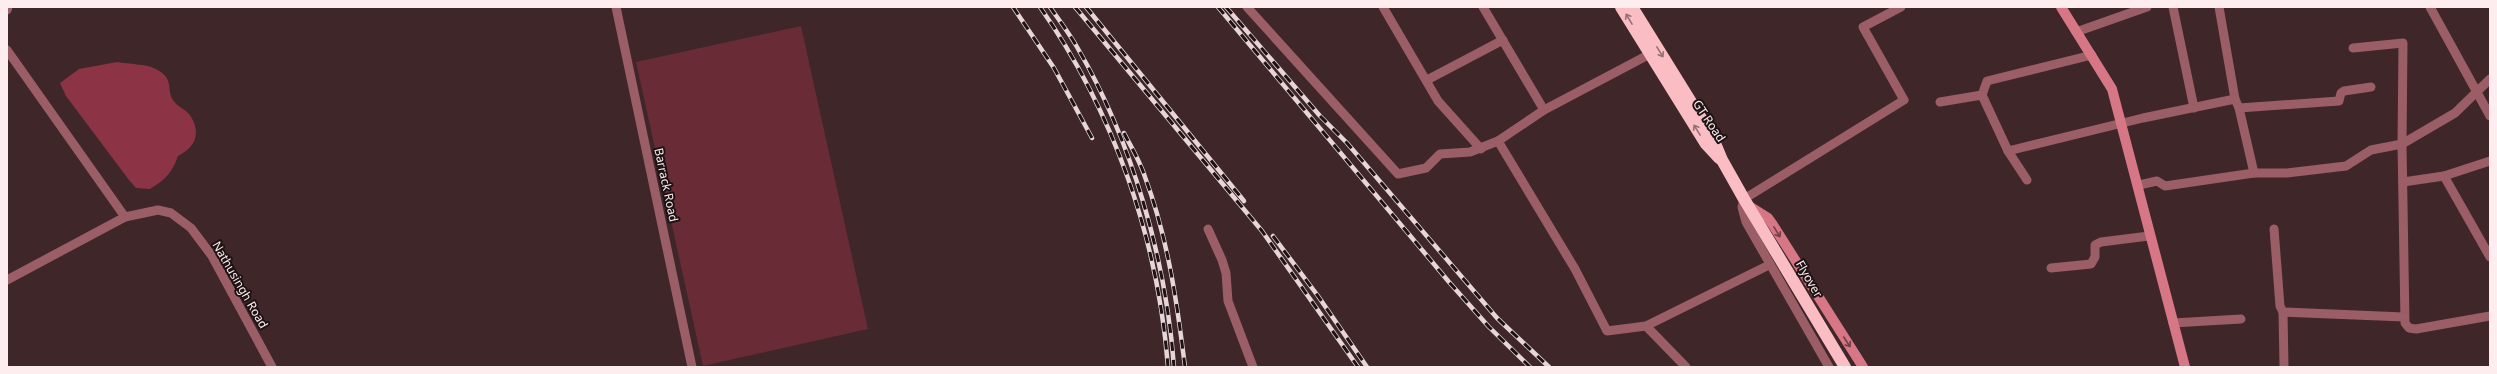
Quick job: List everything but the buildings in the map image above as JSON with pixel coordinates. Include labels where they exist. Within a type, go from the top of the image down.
[{"type":"highway","name":"GT Road","points":[[1621,7],[1706,144],[1722,160]]},
{"type":"highway","name":"GT Road","points":[[1632,7],[1712,136],[1722,160]]},
{"type":"highway","name":"Flyover","points":[[1722,160],[1845,367]]},
{"type":"street","name":"Barrack Road","points":[[616,7],[692,367]]},
{"type":"street","points":[[1247,7],[1398,174],[1426,168],[1440,154],[1480,149],[1498,141],[1544,110],[1650,54]]},
{"type":"street","points":[[1383,7],[1438,101],[1480,149]]},
{"type":"street","points":[[1483,7],[1544,110]]},
{"type":"street","points":[[1829,367],[1769,265],[1746,222],[1742,207],[1746,202],[1904,100],[1862,27],[1901,7]]},
{"type":"street","points":[[2062,7],[2112,89],[2120,124],[2139,184],[2149,236],[2185,367]]},
{"type":"street","points":[[2076,32],[2132,10],[2147,7]]},
{"type":"street","points":[[2173,7],[2194,108]]},
{"type":"street","points":[[2219,7],[2237,104],[2254,173]]},
{"type":"street","points":[[2430,7],[2475,92],[2490,116]]},
{"type":"street","points":[[1427,80],[1503,40]]},
{"type":"street","points":[[2352,48],[2403,43],[2402,144],[2404,317],[2407,326],[2416,329],[2490,316]]},
{"type":"street","points":[[7,50],[125,217]]},
{"type":"street","points":[[2027,180],[2008,151],[1982,95],[1987,82],[2092,55]]},
{"type":"street","points":[[2139,184],[2157,181],[2165,186],[2254,173],[2287,173],[2346,166],[2371,150],[2402,144],[2455,113],[2490,79]]},
{"type":"street","points":[[2008,151],[2194,108],[2237,104],[2335,102],[2340,100],[2341,93],[2344,91],[2371,87]]},
{"type":"street","points":[[1940,102],[1982,95]]},
{"type":"street","points":[[1498,141],[1575,269],[1607,331],[1646,326],[1769,265]]},
{"type":"street","points":[[2403,182],[2444,176],[2490,162]]},
{"type":"street","points":[[2444,176],[2490,257]]},
{"type":"street","points":[[1746,202],[1768,218],[1773,225],[1863,367]]},
{"type":"street","name":"Nathusingh Road","points":[[7,280],[125,217],[158,210],[171,213],[191,228],[212,256],[272,367]]},
{"type":"street","points":[[1208,229],[1222,260],[1226,273],[1228,301],[1253,367]]},
{"type":"street","points":[[2274,229],[2280,306],[2283,312],[2284,367]]},
{"type":"street","points":[[2051,268],[2091,264],[2095,257],[2095,245],[2101,242],[2149,236]]},
{"type":"street","points":[[2283,312],[2404,317]]},
{"type":"street","points":[[2173,323],[2241,319]]},
{"type":"street","points":[[1646,326],[1686,367]]},
{"type":"shaded area","points":[[801,26],[868,329],[703,366],[636,62]]},
{"type":"shaded area","points":[[117,62],[147,66],[162,73],[168,80],[173,100],[189,114],[195,127],[196,133],[193,144],[178,156],[167,176],[150,189],[136,188],[129,180],[66,96],[60,83],[79,69]]},
{"type":"railway","points":[[1013,7],[1054,68],[1092,138]]},
{"type":"railway","points":[[1040,7],[1066,47],[1090,90],[1110,133],[1128,178],[1143,225],[1154,272],[1163,319],[1168,367]]},
{"type":"railway","points":[[1050,7],[1074,42],[1097,83],[1130,161],[1154,243],[1163,285],[1170,326],[1174,367]]},
{"type":"railway","points":[[1075,7],[1262,231],[1358,367]]},
{"type":"railway","points":[[1086,7],[1244,201]]},
{"type":"railway","points":[[1218,7],[1449,282],[1489,327],[1530,367]]},
{"type":"railway","points":[[1226,7],[1320,116],[1347,143],[1497,318],[1549,367]]},
{"type":"railway","points":[[1124,133],[1143,171],[1166,247],[1179,319],[1185,367]]},
{"type":"railway","points":[[1273,236],[1318,296],[1367,367]]}]
